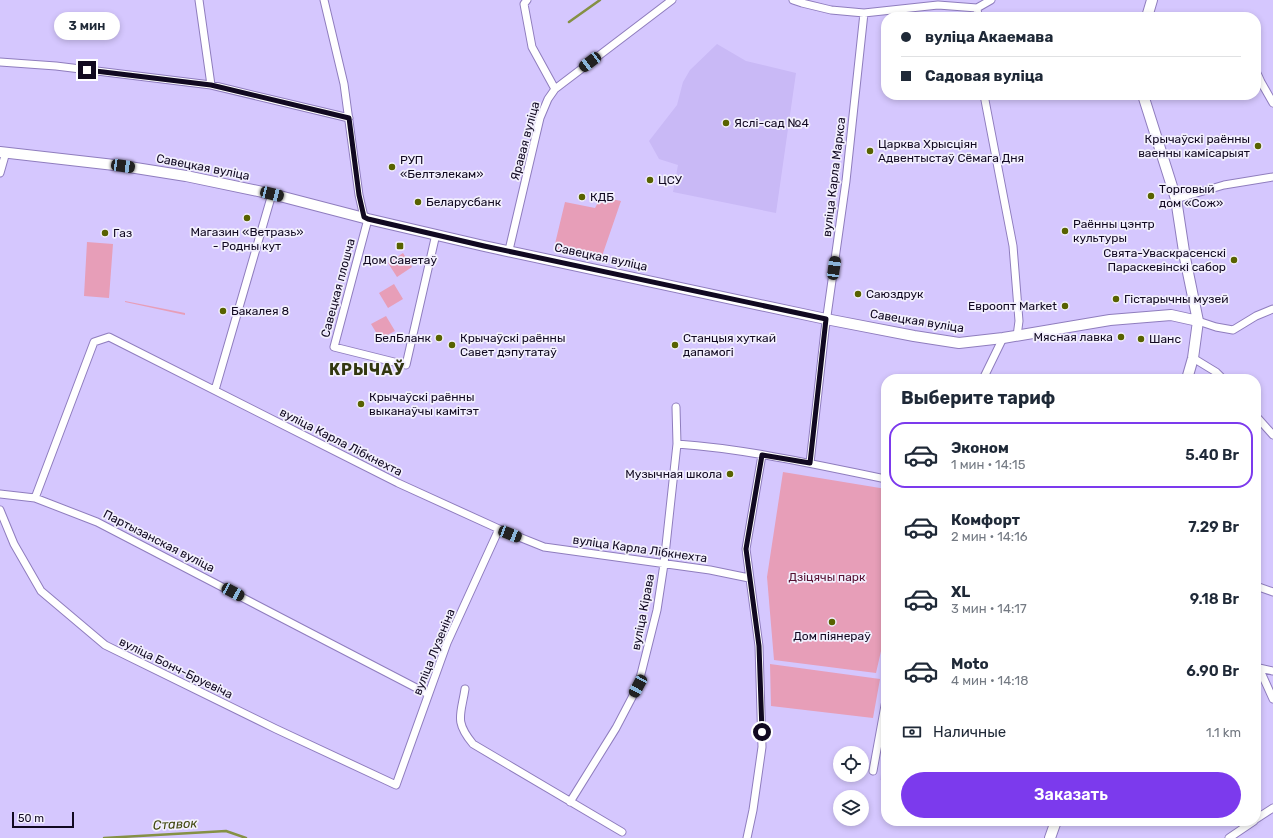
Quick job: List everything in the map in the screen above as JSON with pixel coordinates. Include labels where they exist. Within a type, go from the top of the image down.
[{"type":"street","points":[[199,0],[211,85]]},
{"type":"street","points":[[324,0],[344,84],[359,195],[366,218]]},
{"type":"street","points":[[527,0],[524,4],[532,47],[555,89]]},
{"type":"street","name":"Яравая вуліца","points":[[509,250],[540,118],[548,99],[555,89],[672,0]]},
{"type":"street","points":[[793,0],[831,10],[864,13],[938,6],[977,8],[991,0]]},
{"type":"street","points":[[1148,12],[1152,0]]},
{"type":"street","points":[[977,8],[977,12]]},
{"type":"street","name":"вуліца Карла Маркса","points":[[810,463],[826,319],[846,181],[864,13]]},
{"type":"street","points":[[0,62],[56,66],[211,85],[349,118]]},
{"type":"street","points":[[1261,82],[1273,103]]},
{"type":"street","points":[[985,100],[1013,246],[1019,321],[1017,336]]},
{"type":"street","points":[[1145,100],[1176,199],[1185,258],[1198,321],[1193,358],[1188,374]]},
{"type":"street","points":[[0,173],[3,152]]},
{"type":"street","name":"Савецкая вуліца","points":[[3,152],[148,170],[272,194],[436,234],[826,319],[959,343],[1017,336],[1110,320],[1171,315],[1198,321]]},
{"type":"street","points":[[1176,199],[1224,185],[1273,177]]},
{"type":"street","points":[[215,390],[272,194]]},
{"type":"street","name":"Савецкая плошча","points":[[366,218],[334,347],[406,364],[436,234]]},
{"type":"street","points":[[1198,321],[1216,327],[1233,330],[1256,316],[1273,309]]},
{"type":"street","name":"вуліца Карла Лібкнехта","points":[[35,498],[94,342],[109,337],[398,483],[499,529],[544,547],[710,570],[749,578]]},
{"type":"street","points":[[985,374],[1003,338]]},
{"type":"street","points":[[1193,358],[1218,374]]},
{"type":"street","name":"вуліца Кірава","points":[[570,802],[616,728],[638,686],[657,610],[664,564],[677,444],[676,407]]},
{"type":"street","points":[[1261,422],[1273,435]]},
{"type":"street","points":[[677,444],[718,447],[810,463],[881,478]]},
{"type":"street","points":[[747,838],[753,810],[762,747],[759,646],[746,549],[762,455]]},
{"type":"street","name":"Партызанская вуліца","points":[[0,494],[35,498],[97,522],[428,694]]},
{"type":"street","name":"вуліца Бонч-Бруевіча","points":[[0,510],[14,544],[42,591],[105,645],[269,726],[396,786]]},
{"type":"street","name":"вуліца Лузеніна","points":[[396,786],[447,643],[499,529]]},
{"type":"street","points":[[1261,588],[1273,592]]},
{"type":"street","points":[[1261,669],[1273,671]]},
{"type":"street","points":[[1261,674],[1273,699]]},
{"type":"street","points":[[465,689],[460,721],[463,732],[473,744],[622,832]]},
{"type":"street","points":[[873,771],[881,727]]},
{"type":"street","points":[[1261,816],[1273,808]]},
{"type":"street","points":[[1050,838],[1054,826]]},
{"type":"street","points":[[1229,838],[1246,826]]},
{"type":"shaded area","name":"Яслі-сад №4","points":[[717,44],[746,61],[796,73],[776,213],[673,192],[678,165],[659,159],[649,141],[677,105],[683,82],[690,70]]},
{"type":"green space","points":[[601,197],[621,201],[601,259],[554,248],[565,202],[595,208]]},
{"type":"green space","points":[[87,242],[113,244],[109,298],[84,296]]},
{"type":"green space","points":[[403,253],[412,267],[397,277],[388,263]]},
{"type":"green space","points":[[394,284],[403,299],[388,308],[379,293]]},
{"type":"green space","points":[[125,302],[185,313],[185,315]]},
{"type":"green space","points":[[386,316],[395,331],[380,339],[371,324]]},
{"type":"green space","name":"Дзіцячы парк","points":[[783,472],[881,488],[881,651],[876,673],[774,660],[767,577]]},
{"type":"green space","points":[[770,664],[880,679],[873,718],[771,706]]},
{"type":"waterway","points":[[569,22],[600,0]]},
{"type":"waterway","name":"Ставок","points":[[104,838],[226,831],[246,838]]},
{"type":"place","name":"Яслі-сад №4","points":[[726,123]]},
{"type":"place","name":"Крычаўскі раённы ваенны камісарыят","points":[[1258,146]]},
{"type":"place","name":"Царква Хрысціян Адвентыстаў Сёмага Дня","points":[[870,151]]},
{"type":"place","name":"РУП «Белтэлекам»","points":[[392,167]]},
{"type":"place","name":"ЦСУ","points":[[650,180]]},
{"type":"place","name":"Торговый дом «Сож»","points":[[1151,196]]},
{"type":"place","name":"КДБ","points":[[582,197]]},
{"type":"place","name":"Беларусбанк","points":[[418,202]]},
{"type":"place","name":"Магазин «Ветразь» - Родны кут","points":[[247,218]]},
{"type":"place","name":"Раённы цэнтр культуры","points":[[1065,231]]},
{"type":"place","name":"Газ","points":[[105,233]]},
{"type":"place","name":"Дом Саветаў","points":[[400,246]]},
{"type":"place","name":"Свята-Уваскрасенскі Параскевінскі сабор","points":[[1234,260]]},
{"type":"place","name":"Саюздрук","points":[[858,294]]},
{"type":"place","name":"Гістарычны музей","points":[[1116,299]]},
{"type":"place","name":"Евроопт Market","points":[[1065,306]]},
{"type":"place","name":"Бакалея 8","points":[[223,311]]},
{"type":"place","name":"Мясная лавка","points":[[1121,337]]},
{"type":"place","name":"БелБланк","points":[[439,338]]},
{"type":"place","name":"Шанс","points":[[1141,339]]},
{"type":"place","name":"Крычаўскі раённы Савет дэпутатаў","points":[[452,345]]},
{"type":"place","name":"Станцыя хуткай дапамогі","points":[[675,345]]},
{"type":"place","name":"Крычаўскі раённы выканаўчы камітэт","points":[[361,404]]},
{"type":"place","name":"Музычная школа","points":[[730,474]]},
{"type":"place","name":"Дом піянераў","points":[[832,622]]},
{"type":"district","name":"КРЫЧАЎ","points":[[367,369]]},
{"type":"route","points":[[87,70],[211,85],[349,118],[359,195],[364,217],[368,219],[484,246],[509,250],[826,319],[810,463],[762,455],[746,549],[759,646],[762,732]]}]
